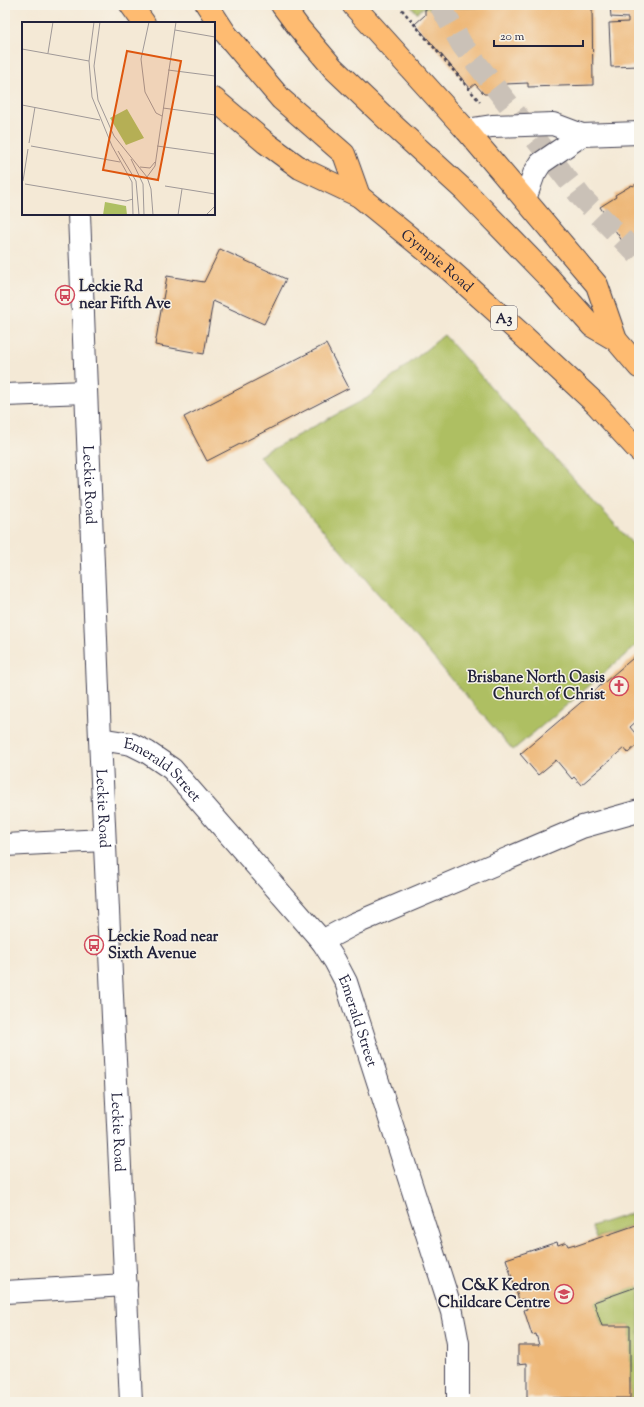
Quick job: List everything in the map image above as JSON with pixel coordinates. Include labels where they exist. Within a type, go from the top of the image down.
[{"type":"highway","points":[[207,5],[226,34],[282,99],[344,154],[359,196]]},
{"type":"highway","points":[[282,5],[299,28],[333,68],[465,191],[550,279],[592,326],[616,340],[639,367]]},
{"type":"highway","points":[[353,5],[466,130],[598,285],[616,340]]},
{"type":"highway","name":"Gympie Road","points":[[215,101],[224,116],[266,143],[300,168],[359,196],[451,271],[508,321],[596,404],[639,450]]},
{"type":"street","points":[[466,130],[492,126],[553,124],[582,135],[639,133]]},
{"type":"street","points":[[524,199],[534,174],[541,163],[582,135]]},
{"type":"street","name":"Leckie Road","points":[[79,215],[104,840],[131,1402]]},
{"type":"street","points":[[5,396],[86,392]]},
{"type":"street","name":"Emerald Street","points":[[100,739],[131,744],[147,752],[172,769],[322,941],[335,961],[346,982],[452,1312],[458,1343],[458,1402]]},
{"type":"street","points":[[322,941],[354,924],[582,827],[639,811]]},
{"type":"street","points":[[5,845],[104,840]]},
{"type":"street","points":[[5,1292],[126,1285]]},
{"type":"path","points":[[398,5],[484,106]]},
{"type":"green space","points":[[410,5],[482,5],[482,7],[425,9],[424,7],[417,13]]},
{"type":"green space","points":[[444,335],[639,551],[639,643],[513,750],[259,456],[367,398]]},
{"type":"green space","points":[[639,1211],[639,1224],[596,1238],[592,1226]]},
{"type":"green space","points":[[639,1286],[639,1398],[630,1398],[630,1326],[602,1326],[594,1302]]},
{"type":"building","points":[[592,5],[593,85],[528,87],[528,83],[505,84],[505,94],[484,94],[475,84],[470,88],[415,24],[425,15],[425,9]]},
{"type":"building","points":[[610,5],[639,5],[639,66],[611,67],[609,23],[628,22],[628,18],[611,17]]},
{"type":"building","points":[[639,182],[639,243],[628,250],[600,207],[616,197],[615,195]]},
{"type":"building","points":[[220,249],[286,279],[264,324],[213,301],[204,354],[155,345],[167,276],[204,282]]},
{"type":"building","points":[[326,344],[349,388],[207,461],[184,417]]},
{"type":"building","name":"Brisbane North Oasis Church of Christ","points":[[639,653],[639,719],[630,727],[639,738],[639,743],[628,753],[624,748],[581,785],[574,777],[572,779],[556,760],[538,775],[520,754]]},
{"type":"building","name":"C&K Kedron Childcare Centre","points":[[639,1224],[639,1286],[594,1302],[602,1326],[630,1326],[630,1398],[527,1398],[527,1363],[518,1364],[518,1345],[539,1345],[536,1334],[532,1335],[524,1310],[527,1309],[524,1299],[519,1300],[506,1259],[557,1242],[558,1245],[566,1242],[568,1246],[575,1244],[575,1246]]},
{"type":"tunnel","points":[[440,5],[462,45],[582,198],[639,256]]},
{"type":"place","name":"Leckie Rd near Fifth Ave","points":[[65,295]]},
{"type":"place","name":"Brisbane North Oasis Church of Christ","points":[[619,686]]},
{"type":"place","name":"Leckie Road near Sixth Avenue","points":[[94,945]]},
{"type":"place","name":"C&K Kedron Childcare Centre","points":[[564,1294]]}]
